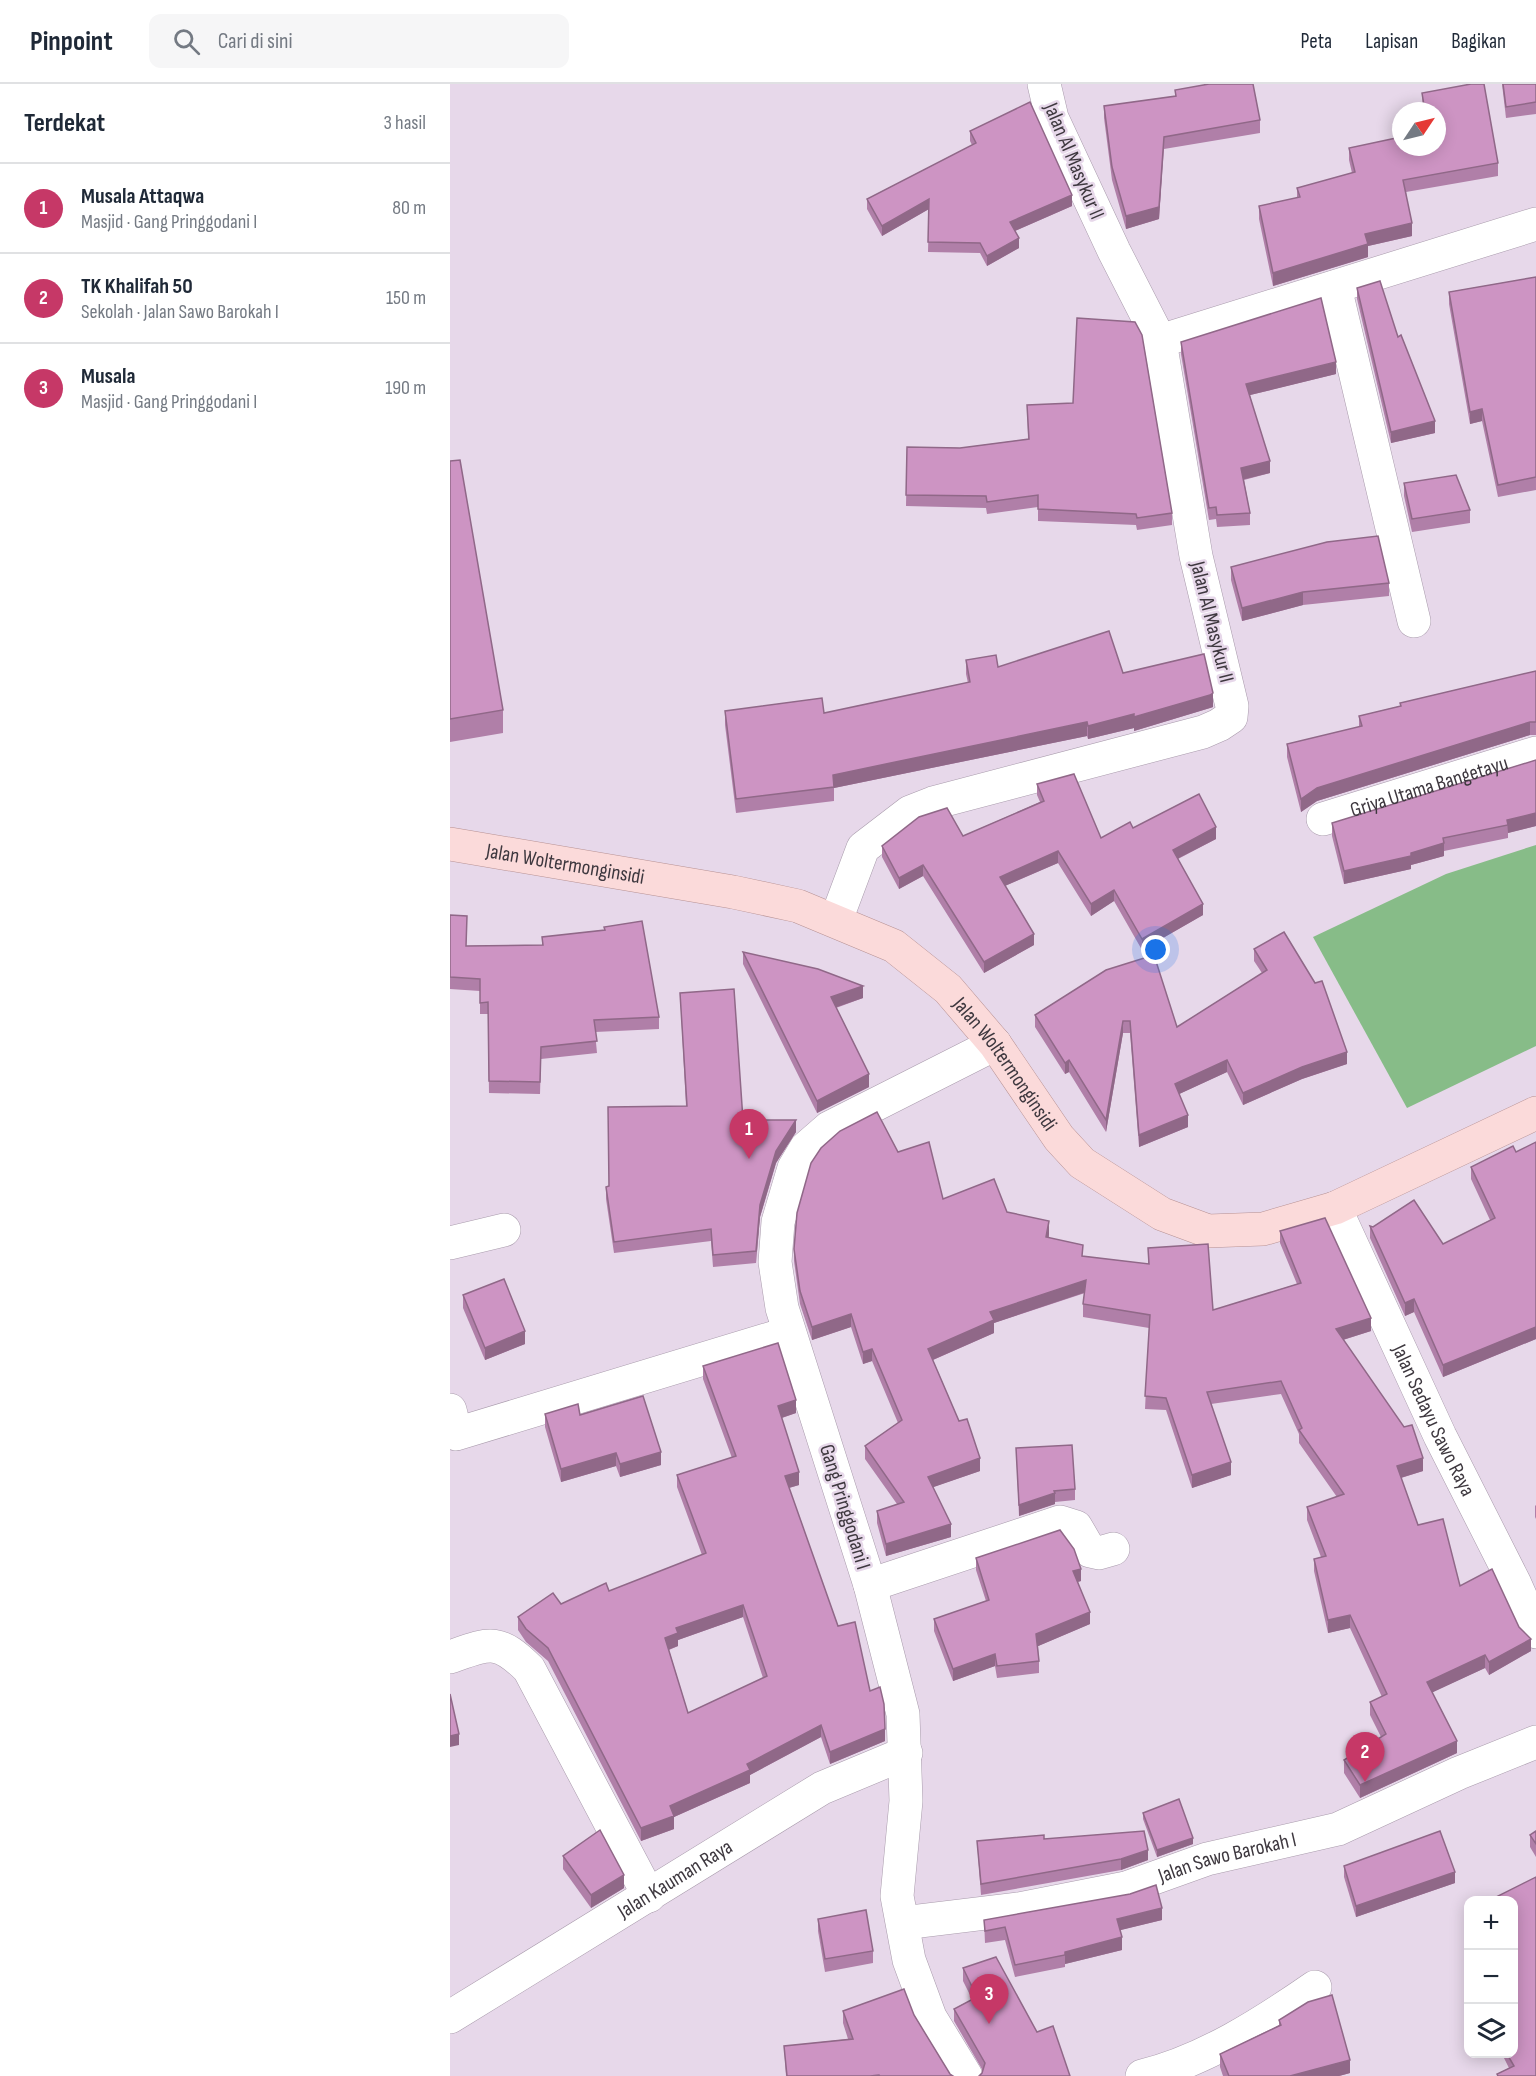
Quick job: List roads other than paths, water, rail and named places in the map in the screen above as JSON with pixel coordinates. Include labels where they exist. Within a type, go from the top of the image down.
[{"type":"main road","name":"Jalan Woltermonginsidi","points":[[450,844],[733,892],[798,906],[894,946],[948,989],[995,1044],[1059,1138],[1082,1163],[1162,1214],[1208,1231],[1263,1229],[1335,1208],[1536,1113]]},
{"type":"street","name":"Jalan Al Masykur II","points":[[836,920],[863,848],[910,812],[933,803],[1203,732],[1231,717],[1232,706],[1196,556],[1160,341],[1114,252],[1052,118],[1044,84]]},
{"type":"street","points":[[1160,341],[1536,224]]},
{"type":"street","points":[[1335,287],[1414,621]]},
{"type":"street","name":"Griya Utama Bangetayu","points":[[1323,819],[1536,753]]},
{"type":"street","name":"Gang Pringgodani I","points":[[966,2076],[930,2017],[909,1960],[897,1896],[906,1801],[903,1714],[870,1585],[789,1333],[782,1308],[775,1262],[778,1222],[794,1168],[806,1148],[829,1128],[995,1044]]},
{"type":"street","name":"Jalan Sedayu Sawo Raya","points":[[1335,1208],[1440,1436],[1515,1584],[1536,1632]]},
{"type":"street","points":[[450,1243],[504,1230]]},
{"type":"street","points":[[452,1427],[789,1333]]},
{"type":"street","points":[[870,1585],[1060,1522],[1076,1527],[1090,1551],[1099,1553],[1113,1549]]},
{"type":"street","points":[[450,1657],[495,1645],[511,1651],[530,1669],[649,1896]]},
{"type":"street","name":"Jalan Sawo Barokah I","points":[[903,1923],[1001,1912],[1126,1888],[1207,1860],[1338,1829],[1459,1773],[1536,1742]]},
{"type":"street","name":"Jalan Kauman Raya","points":[[450,2017],[822,1788],[906,1753]]},
{"type":"street","points":[[1142,2076],[1197,2055],[1264,2022],[1315,1987]]},
{"type":"place","name":"Musala Attaqwa","points":[[749,1159]]},
{"type":"place","name":"TK Khalifah 50","points":[[1365,1782]]},
{"type":"place","name":"Musala","points":[[989,2024]]}]
